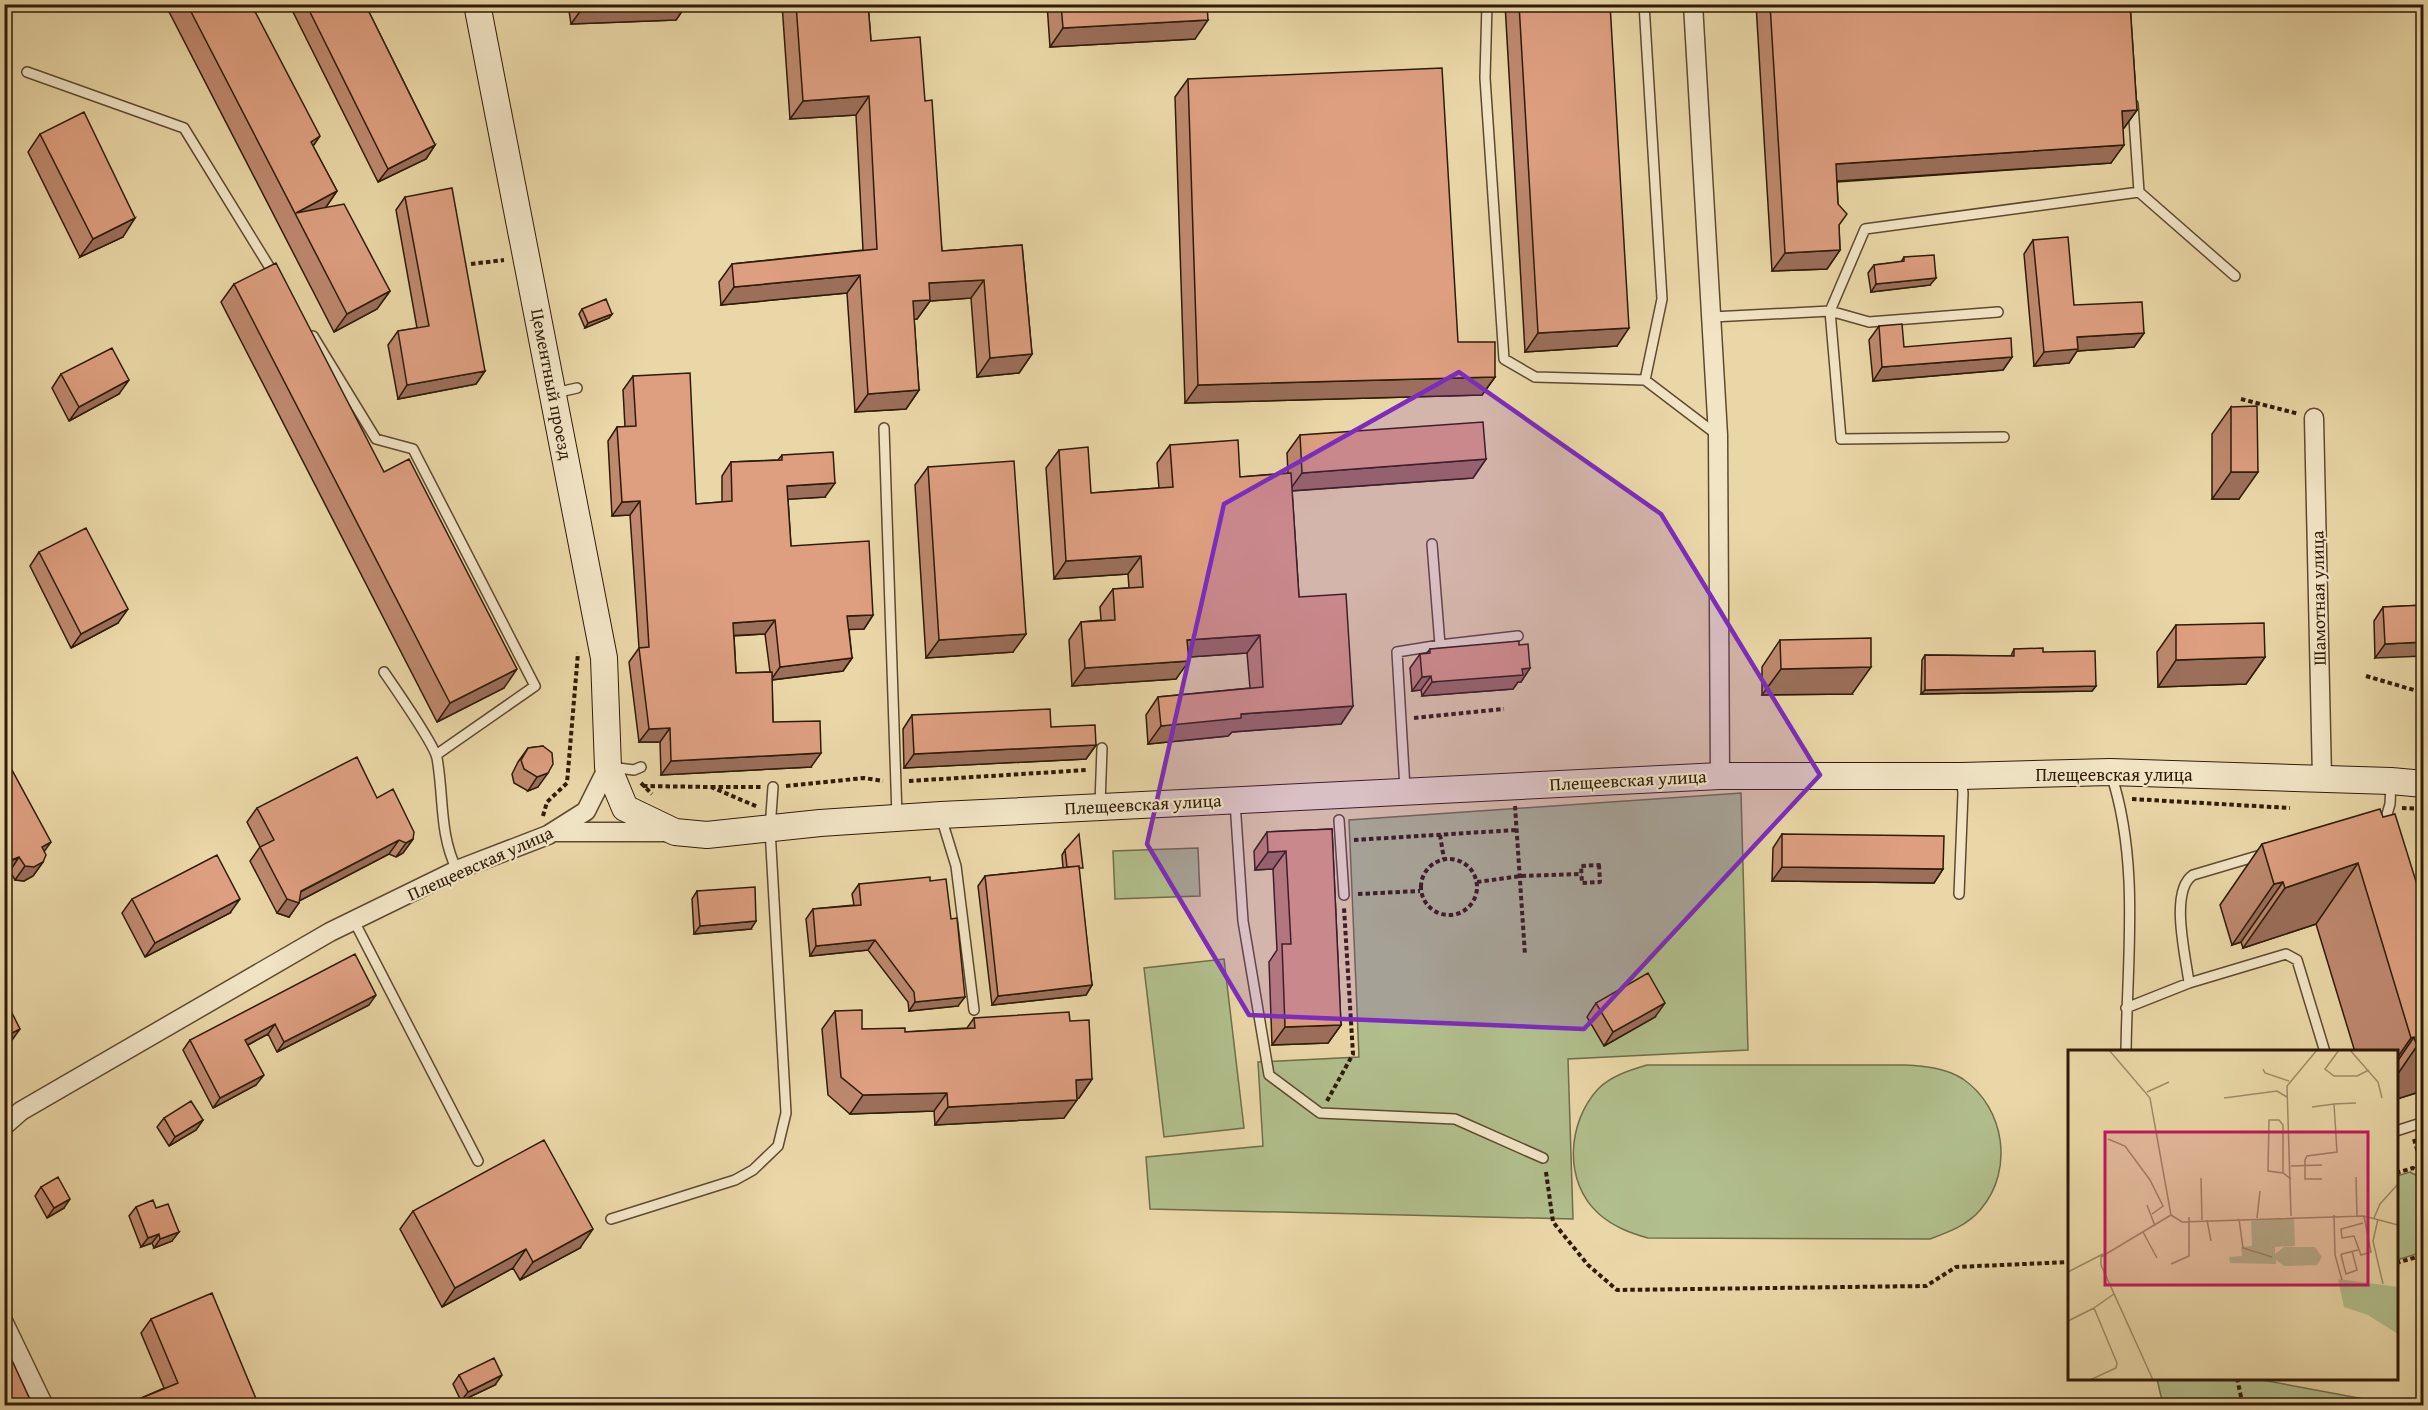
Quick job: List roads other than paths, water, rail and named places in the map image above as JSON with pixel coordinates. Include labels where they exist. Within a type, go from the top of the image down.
[{"type":"street","name":"Цементный проезд","points":[[477,4],[566,391],[604,658],[608,766]]},
{"type":"street","points":[[1693,4],[1718,435],[1720,776]]},
{"type":"street","name":"Шамотная улица","points":[[2314,418],[2322,778]]},
{"type":"street","name":"Плещеевская улица","points":[[4,1126],[13,1115],[320,938],[458,870],[553,832],[586,811],[608,766]]},
{"type":"street","name":"Плещеевская улица","points":[[608,766],[625,807],[675,832],[707,835],[764,818],[897,818],[1720,776],[1961,776],[2110,772],[2322,778],[2424,784]]},
{"type":"street","points":[[553,832],[675,832]]},
{"type":"street","points":[[4,1323],[44,1406]]},
{"type":"lane","points":[[1487,4],[1485,78],[1504,359],[1535,377],[1645,380],[1718,435]]},
{"type":"lane","points":[[1644,4],[1662,299],[1645,380]]},
{"type":"lane","points":[[27,72],[184,128],[283,288]]},
{"type":"lane","points":[[2132,98],[2139,192],[2235,276]]},
{"type":"lane","points":[[2004,437],[1841,439],[1830,310],[1866,229],[2139,192]]},
{"type":"lane","points":[[1712,317],[1830,310],[1869,322],[1998,312]]},
{"type":"lane","points":[[308,328],[376,439],[413,449],[535,686],[436,755]]},
{"type":"lane","points":[[884,428],[897,818]]},
{"type":"lane","points":[[1432,544],[1440,645]]},
{"type":"lane","points":[[1405,792],[1397,652],[1518,636]]},
{"type":"lane","points":[[384,672],[436,755],[442,821],[448,850],[458,870]]},
{"type":"lane","points":[[1099,807],[1103,770],[1102,748]]},
{"type":"lane","points":[[608,766],[637,769]]},
{"type":"lane","points":[[2110,772],[2119,798],[2129,881],[2126,1050]]},
{"type":"lane","points":[[1959,894],[1963,793],[1961,776]]},
{"type":"lane","points":[[2379,842],[2390,804],[2391,781]]},
{"type":"lane","points":[[611,1219],[735,1179],[753,1170],[778,1146],[786,1113],[764,818],[773,787]]},
{"type":"lane","points":[[1234,800],[1243,921],[1269,1076],[1320,1113],[1455,1119],[1543,1158]]},
{"type":"lane","points":[[941,815],[956,866],[974,1010]]},
{"type":"lane","points":[[1339,820],[1344,895]]},
{"type":"lane","points":[[2190,983],[2180,901],[2186,881],[2193,875],[2273,852]]},
{"type":"lane","points":[[354,921],[478,1161]]},
{"type":"lane","points":[[2126,1008],[2190,983],[2286,954],[2292,955],[2297,960],[2324,1050]]},
{"type":"lane","points":[[2398,1131],[2424,1122]]}]
